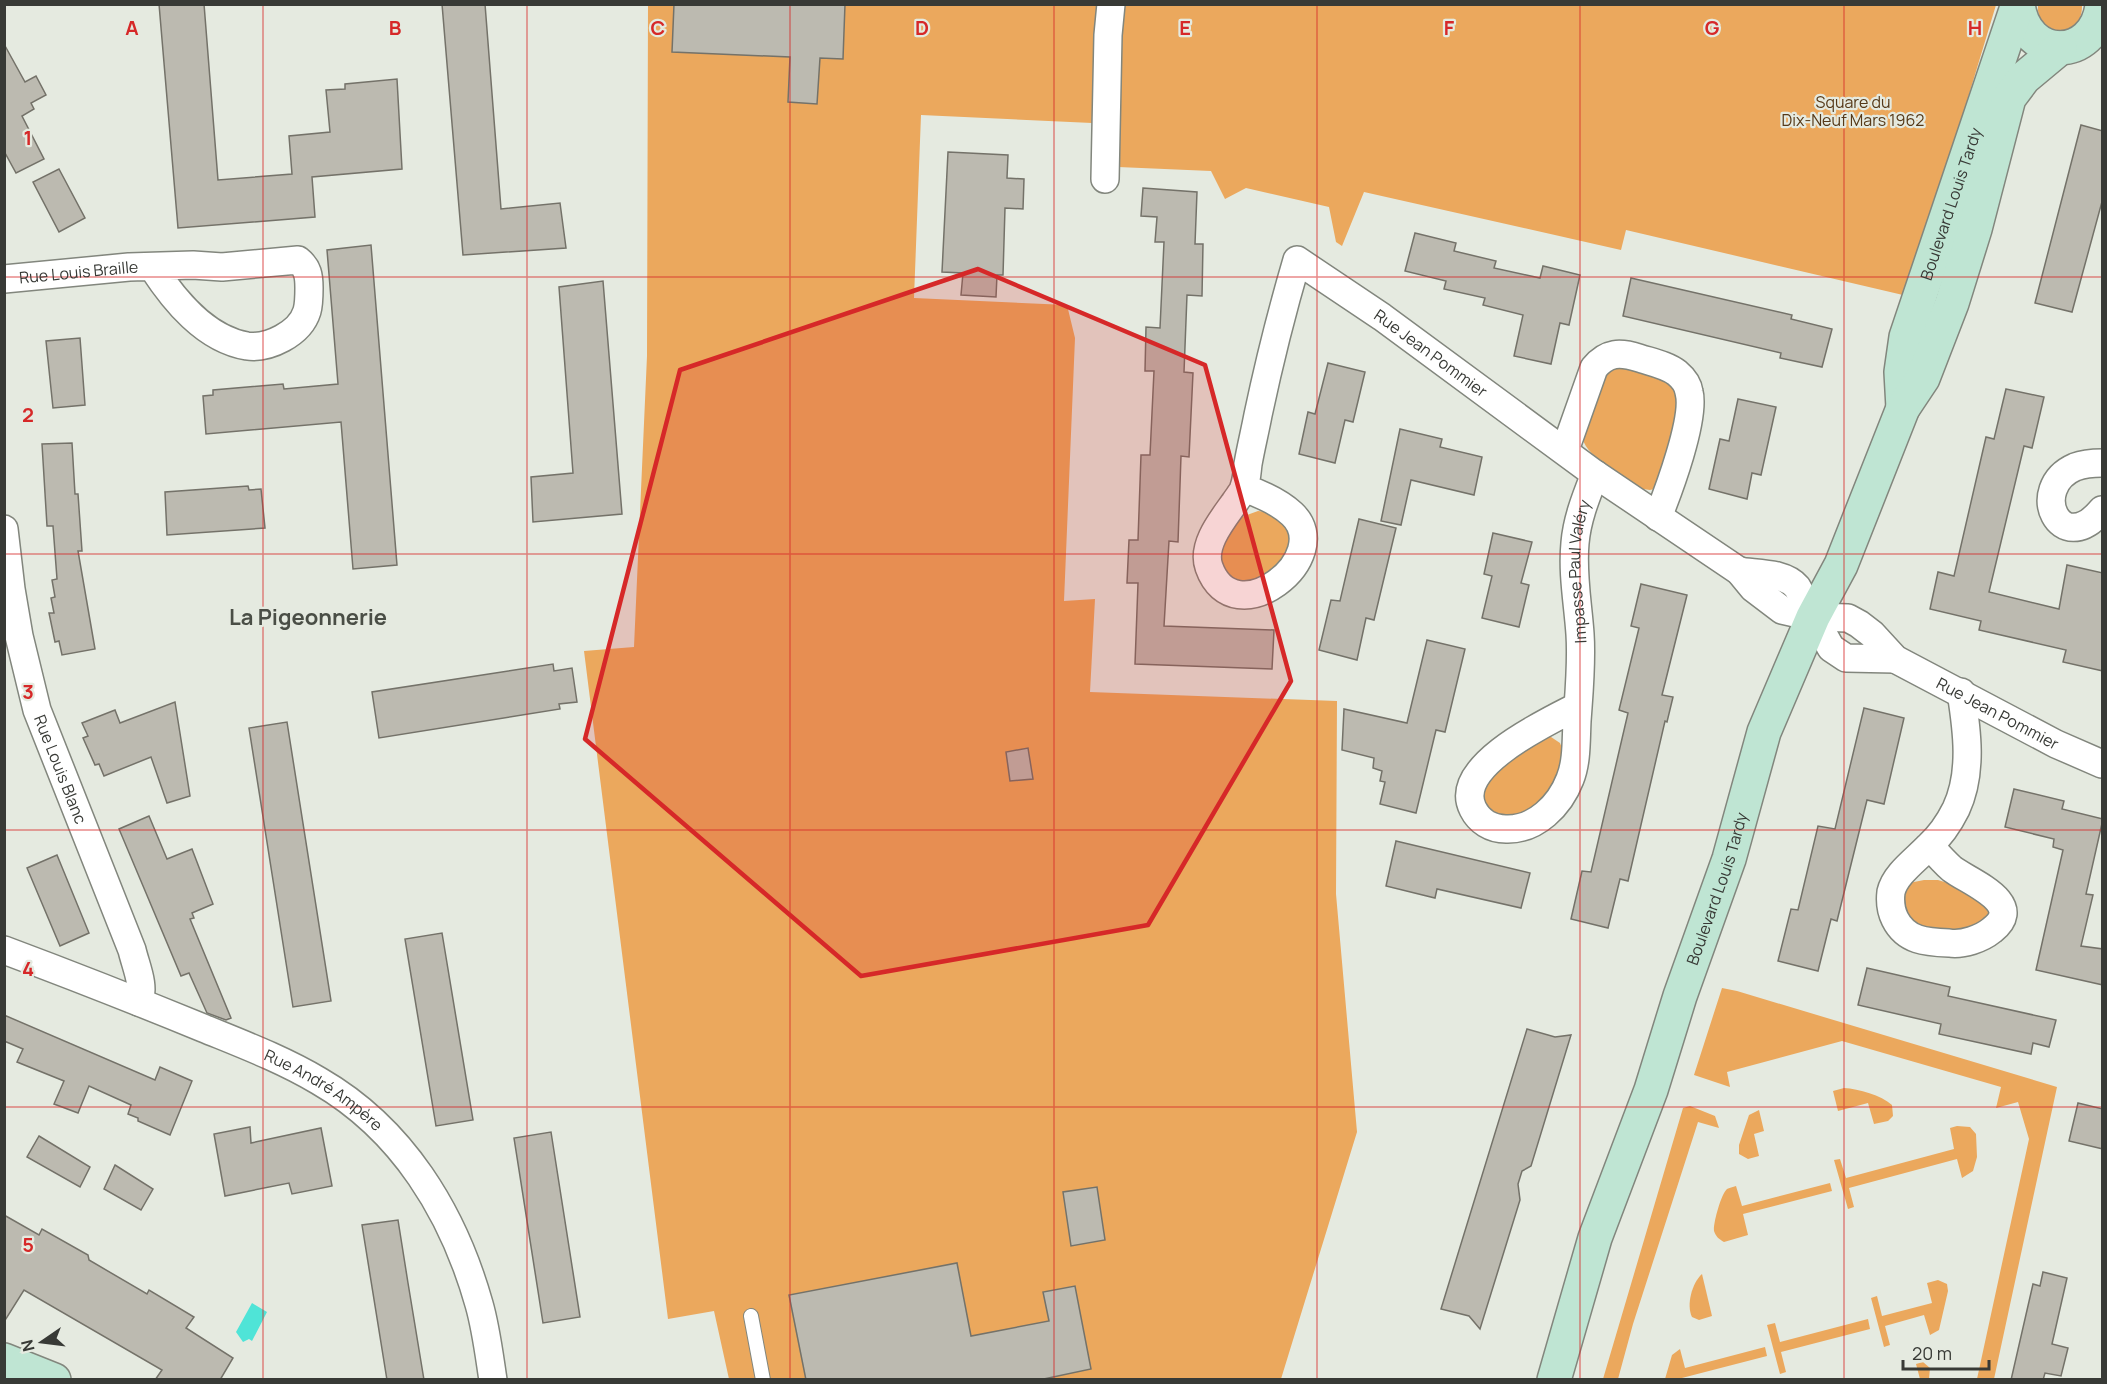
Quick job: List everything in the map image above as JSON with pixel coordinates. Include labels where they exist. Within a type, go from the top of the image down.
[{"type":"street","points":[[1105,179],[1108,35],[1111,4]]},
{"type":"street","points":[[2018,4],[2025,29],[2035,40],[2047,46],[2078,48]]},
{"type":"street","name":"Boulevard Louis Tardy","points":[[1903,408],[1901,372],[1906,336],[2018,4]]},
{"type":"street","name":"Boulevard Louis Tardy","points":[[1554,1380],[1595,1238],[1651,1090],[1680,996],[1729,859],[1764,732],[1813,617],[1841,565],[1903,408],[1923,378],[1952,303],[1975,230],[2009,98],[2024,78],[2078,48],[2095,30],[2101,18],[2103,6]]},
{"type":"street","name":"Rue Louis Braille","points":[[4,279],[129,267],[193,265],[222,267],[298,260],[304,265],[309,275],[307,312],[301,324],[277,340],[263,346],[236,343],[223,338],[187,312],[169,292],[153,268]]},
{"type":"street","name":"Rue Jean Pommier","points":[[1244,488],[1269,366],[1297,260],[1382,318],[1595,474],[1739,571],[1777,576],[1792,581],[1797,586],[1831,648],[1846,658],[1895,659]]},
{"type":"street","points":[[1565,450],[1594,368],[1601,359],[1613,354],[1624,354],[1669,368],[1678,374],[1690,393],[1690,407],[1683,443],[1667,496],[1658,517]]},
{"type":"street","points":[[2103,463],[2074,468],[2065,474],[2052,492],[2051,505],[2055,518],[2063,525],[2072,528],[2083,526],[2103,510]]},
{"type":"street","name":"Impasse Paul Valéry","points":[[1578,706],[1525,734],[1482,768],[1471,788],[1469,801],[1477,816],[1490,826],[1506,830],[1537,821],[1550,811],[1571,778],[1576,754],[1580,677],[1580,635],[1574,578],[1575,543],[1578,518],[1595,474]]},
{"type":"street","name":"Rue Louis Blanc","points":[[4,529],[19,636],[37,710],[132,950],[142,993],[139,1002]]},
{"type":"street","name":"Rue Jean Pommier","points":[[1813,617],[1848,618],[1872,634],[1895,659],[1961,692],[2046,740],[2098,754]]},
{"type":"street","points":[[1930,846],[1956,809],[1963,786],[1967,760],[1967,726],[1961,692]]},
{"type":"street","name":"Rue André Ampère","points":[[4,950],[268,1054],[343,1096],[365,1113],[397,1144],[424,1179],[457,1240],[479,1306],[493,1380]]},
{"type":"street","points":[[4,1341],[50,1377]]},
{"type":"street","points":[[4,1360],[50,1377]]},
{"type":"lane","points":[[751,1316],[763,1380]]},
{"type":"highlighted area","points":[[978,269],[1205,365],[1291,681],[1148,925],[861,976],[585,739],[680,370]]},
{"type":"green space","points":[[648,5],[1099,5],[1092,123],[921,115],[914,298],[1067,305],[1075,338],[1064,601],[1095,599],[1090,692],[1337,701],[1336,894],[1357,1132],[1281,1379],[729,1379],[714,1311],[668,1319],[584,651],[634,647],[647,356]]},
{"type":"green space","name":"Square du Dix-Neuf Mars 1962","points":[[1125,5],[1996,5],[1929,227],[1903,295],[1626,230],[1621,250],[1364,192],[1342,246],[1336,242],[1329,207],[1246,188],[1225,199],[1211,171],[1118,167],[1121,40]]},
{"type":"green space","points":[[2038,5],[2082,5],[2080,17],[2075,25],[2068,30],[2059,31],[2044,24],[2039,16]]},
{"type":"green space","points":[[1620,363],[1673,382],[1682,402],[1658,488],[1643,489],[1618,474],[1592,453],[1583,439],[1585,416],[1596,376]]},
{"type":"green space","points":[[1258,511],[1281,519],[1292,541],[1273,576],[1236,583],[1220,567],[1218,548],[1236,519]]},
{"type":"green space","points":[[1542,736],[1551,737],[1560,743],[1564,753],[1556,789],[1531,814],[1494,817],[1481,799],[1485,777]]},
{"type":"green space","points":[[1938,880],[1973,891],[1990,912],[1986,921],[1951,936],[1907,925],[1901,890],[1904,884]]},
{"type":"green space","points":[[1722,988],[2057,1087],[1994,1379],[1977,1379],[2029,1139],[2018,1102],[1996,1108],[2001,1087],[1842,1041],[1727,1072],[1730,1087],[1694,1075]]},
{"type":"green space","points":[[1844,1088],[1863,1091],[1882,1098],[1892,1105],[1893,1116],[1888,1121],[1874,1124],[1868,1103],[1838,1111],[1833,1091]]},
{"type":"green space","points":[[1690,1106],[1715,1116],[1719,1128],[1698,1122],[1633,1324],[1618,1379],[1603,1379],[1683,1108]]},
{"type":"green space","points":[[1759,1110],[1764,1131],[1754,1134],[1759,1156],[1748,1159],[1739,1154],[1739,1145],[1749,1115]]},
{"type":"green space","points":[[1970,1127],[1976,1134],[1977,1157],[1973,1171],[1962,1178],[1957,1159],[1849,1188],[1854,1207],[1848,1209],[1834,1160],[1840,1159],[1846,1178],[1954,1149],[1950,1128]]},
{"type":"green space","points":[[1830,1183],[1832,1191],[1743,1214],[1748,1235],[1724,1242],[1714,1231],[1722,1197],[1728,1189],[1736,1186],[1742,1206]]},
{"type":"green space","points":[[1702,1274],[1712,1316],[1699,1320],[1692,1317],[1690,1300],[1695,1283]]},
{"type":"green space","points":[[1938,1280],[1947,1284],[1948,1291],[1939,1330],[1930,1335],[1924,1315],[1885,1326],[1890,1345],[1884,1347],[1871,1298],[1877,1296],[1882,1316],[1932,1303],[1927,1283]]},
{"type":"green space","points":[[1868,1319],[1870,1329],[1781,1352],[1786,1372],[1780,1374],[1767,1325],[1775,1323],[1780,1342]]},
{"type":"green space","points":[[1765,1347],[1767,1356],[1678,1379],[1665,1379],[1672,1355],[1680,1349],[1685,1368]]},
{"type":"green space","points":[[1923,1362],[1930,1368],[1929,1379],[1920,1379],[1916,1364]]},
{"type":"water","points":[[252,1303],[267,1312],[252,1341],[249,1339],[243,1342],[236,1332]]},
{"type":"building","points":[[159,4],[204,4],[218,180],[292,174],[289,136],[330,132],[326,90],[345,89],[345,84],[397,79],[402,169],[312,177],[315,217],[178,228]]},
{"type":"building","points":[[442,4],[485,4],[501,209],[560,203],[566,248],[463,255]]},
{"type":"building","points":[[674,4],[845,4],[843,59],[820,58],[817,104],[788,102],[790,57],[672,52]]},
{"type":"building","points":[[4,44],[25,82],[36,76],[46,95],[31,103],[34,109],[22,116],[44,159],[16,173],[4,151]]},
{"type":"building","points":[[2081,125],[2103,131],[2103,198],[2072,312],[2035,303]]},
{"type":"building","points":[[948,152],[1008,155],[1007,178],[1024,179],[1023,209],[1005,208],[1003,275],[997,275],[996,297],[961,295],[963,273],[942,272]]},
{"type":"building","points":[[59,169],[85,218],[59,232],[33,182]]},
{"type":"building","points":[[1143,188],[1197,192],[1195,244],[1203,244],[1202,296],[1187,295],[1184,372],[1193,373],[1189,457],[1181,456],[1178,542],[1169,541],[1164,626],[1274,630],[1272,669],[1135,664],[1138,583],[1127,583],[1129,540],[1138,540],[1141,455],[1150,455],[1154,371],[1145,371],[1146,327],[1160,328],[1164,242],[1155,242],[1157,217],[1141,216]]},
{"type":"building","points":[[1415,233],[1456,243],[1454,251],[1496,261],[1494,268],[1540,278],[1543,266],[1580,275],[1569,325],[1560,323],[1551,364],[1514,356],[1523,315],[1483,305],[1485,298],[1444,289],[1446,281],[1405,271]]},
{"type":"building","points":[[371,245],[397,565],[353,569],[341,422],[206,434],[203,396],[213,395],[213,390],[283,384],[284,389],[338,384],[327,250]]},
{"type":"building","points":[[1631,278],[1792,315],[1791,319],[1832,329],[1822,367],[1780,358],[1781,353],[1623,316]]},
{"type":"building","points":[[603,281],[622,514],[533,522],[531,477],[573,473],[559,287]]},
{"type":"building","points":[[80,338],[85,405],[53,408],[46,341]]},
{"type":"building","points":[[1328,363],[1365,372],[1353,422],[1345,420],[1335,463],[1299,454],[1308,412],[1315,414]]},
{"type":"building","points":[[2006,389],[2044,397],[2032,448],[2024,446],[1989,592],[2059,609],[2067,565],[2103,573],[2103,671],[2063,662],[2066,650],[1979,630],[1981,621],[1930,609],[1938,572],[1954,576],[1986,437],[1994,439]]},
{"type":"building","points":[[1738,399],[1776,407],[1761,475],[1752,473],[1747,499],[1709,489],[1720,439],[1729,441]]},
{"type":"building","points":[[1400,429],[1442,439],[1440,447],[1482,457],[1474,495],[1411,480],[1401,525],[1381,521]]},
{"type":"building","points":[[72,443],[82,551],[78,551],[95,649],[62,655],[59,641],[55,642],[49,613],[54,613],[51,598],[55,597],[52,580],[57,579],[53,526],[47,526],[42,444]]},
{"type":"building","points":[[248,486],[249,490],[261,489],[265,528],[167,535],[165,492]]},
{"type":"building","points":[[1359,519],[1396,528],[1374,620],[1366,618],[1357,660],[1319,650],[1331,600],[1340,601]]},
{"type":"building","points":[[1493,533],[1532,542],[1521,583],[1529,585],[1519,627],[1482,618],[1492,576],[1484,574]]},
{"type":"building","points":[[1641,584],[1687,595],[1662,695],[1673,697],[1667,722],[1665,721],[1628,881],[1620,879],[1608,928],[1571,919],[1582,871],[1591,872],[1628,713],[1619,710],[1639,628],[1631,626]]},
{"type":"building","points":[[1427,640],[1465,649],[1445,732],[1436,730],[1416,813],[1380,804],[1385,782],[1380,781],[1382,771],[1373,768],[1374,758],[1342,750],[1344,709],[1407,723]]},
{"type":"building","points":[[553,664],[554,671],[572,668],[577,702],[559,704],[560,709],[379,738],[372,692]]},
{"type":"building","points":[[175,702],[190,796],[167,803],[151,757],[104,776],[99,764],[95,765],[83,738],[88,736],[82,723],[115,710],[120,723]]},
{"type":"building","points":[[1864,708],[1904,718],[1884,804],[1867,800],[1837,921],[1831,919],[1818,971],[1778,961],[1791,909],[1798,910],[1818,826],[1835,829]]},
{"type":"building","points":[[287,722],[331,1001],[293,1007],[249,728]]},
{"type":"building","points":[[1028,748],[1033,779],[1010,781],[1006,752]]},
{"type":"building","points":[[2014,789],[2064,801],[2062,809],[2103,819],[2086,894],[2093,895],[2081,946],[2103,949],[2103,985],[2036,970],[2063,850],[2053,847],[2054,839],[2005,827]]},
{"type":"building","points":[[149,816],[167,859],[192,849],[213,904],[192,913],[194,918],[190,919],[231,1018],[226,1020],[207,1013],[189,973],[181,976],[119,829]]},
{"type":"building","points":[[1396,841],[1530,873],[1521,908],[1437,889],[1435,898],[1386,886]]},
{"type":"building","points":[[57,855],[89,933],[60,946],[27,868]]},
{"type":"building","points":[[442,933],[473,1120],[436,1126],[405,939]]},
{"type":"building","points":[[1867,968],[1950,987],[1948,996],[2056,1020],[2049,1047],[2033,1043],[2031,1054],[1939,1034],[1941,1024],[1858,1005]]},
{"type":"building","points":[[4,1015],[155,1080],[160,1067],[192,1081],[170,1135],[128,1114],[131,1105],[89,1086],[78,1113],[54,1104],[64,1081],[17,1062],[23,1049],[4,1041]]},
{"type":"building","points":[[1527,1029],[1555,1037],[1571,1035],[1531,1166],[1522,1171],[1518,1184],[1520,1200],[1480,1329],[1469,1316],[1441,1309]]},
{"type":"building","points":[[2078,1103],[2103,1109],[2103,1149],[2069,1141]]},
{"type":"building","points":[[250,1127],[251,1143],[321,1128],[332,1186],[292,1194],[289,1183],[225,1196],[214,1134]]},
{"type":"building","points":[[551,1132],[580,1317],[543,1323],[514,1138]]},
{"type":"building","points":[[39,1136],[90,1167],[80,1187],[27,1157]]},
{"type":"building","points":[[115,1165],[153,1189],[141,1210],[104,1189]]},
{"type":"building","points":[[1097,1187],[1105,1240],[1071,1246],[1063,1192]]},
{"type":"building","points":[[4,1215],[39,1235],[42,1229],[88,1255],[89,1260],[147,1294],[149,1290],[194,1317],[186,1328],[233,1358],[220,1380],[155,1380],[162,1370],[24,1290],[4,1322]]},
{"type":"building","points":[[398,1220],[424,1380],[387,1380],[362,1225]]},
{"type":"building","points":[[957,1263],[971,1336],[1049,1321],[1043,1292],[1075,1286],[1091,1369],[1039,1380],[806,1380],[789,1295]]},
{"type":"building","points":[[2043,1272],[2067,1278],[2052,1344],[2068,1348],[2061,1376],[2045,1373],[2043,1380],[2011,1380],[2033,1284],[2040,1286]]},
{"type":"district","name":"La Pigeonnerie","points":[[308,617]]}]
